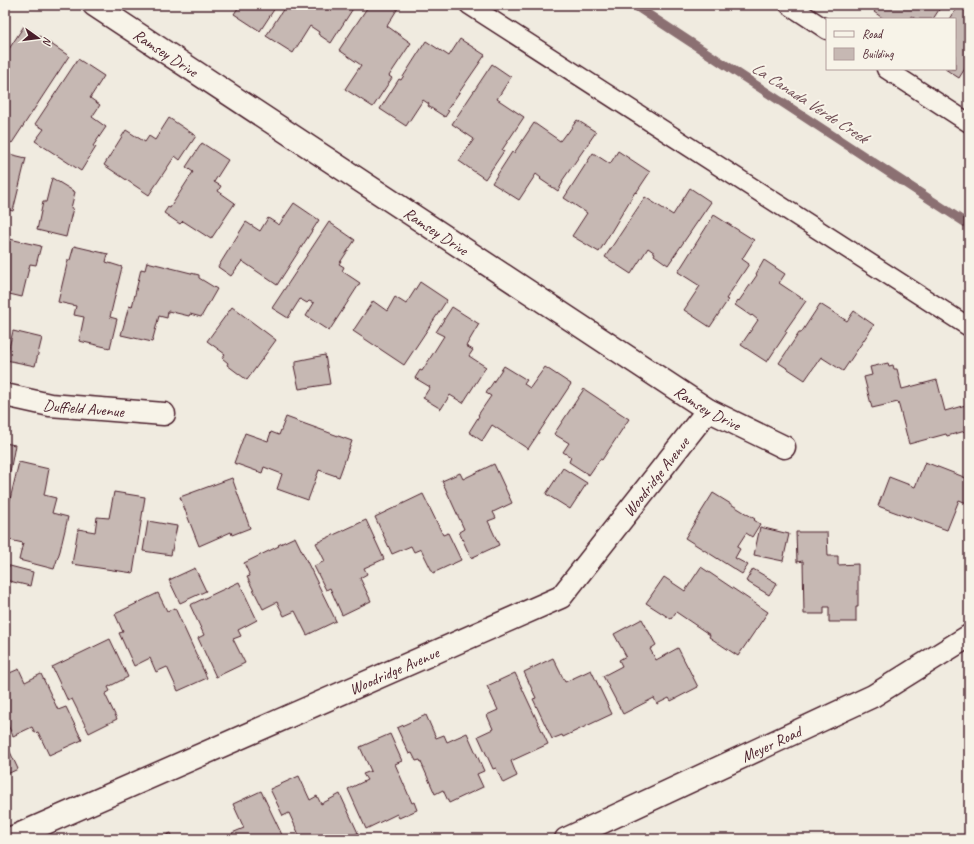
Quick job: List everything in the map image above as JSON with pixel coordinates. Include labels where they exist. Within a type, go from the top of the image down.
[{"type":"street","name":"Ramsey Drive","points":[[94,5],[708,410],[784,447]]},
{"type":"street","name":"Duffield Avenue","points":[[5,395],[50,406],[164,414]]},
{"type":"street","name":"Woodridge Avenue","points":[[9,839],[561,597],[708,410]]},
{"type":"street","name":"Meyer Road","points":[[566,839],[873,696],[969,636]]},
{"type":"lane","points":[[469,5],[969,327]]},
{"type":"lane","points":[[788,5],[826,29]]},
{"type":"lane","points":[[888,70],[969,123]]},
{"type":"building","points":[[240,5],[277,5],[260,31],[234,14]]},
{"type":"building","points":[[286,5],[357,5],[355,8],[354,7],[331,43],[310,26],[293,53],[266,36]]},
{"type":"building","points":[[369,5],[393,5],[398,8],[387,26],[411,43],[389,76],[392,78],[373,107],[345,89],[361,65],[339,50]]},
{"type":"building","points":[[879,5],[942,5],[934,18],[914,18],[911,16],[910,18],[883,18],[874,12]]},
{"type":"building","points":[[959,5],[969,5],[969,62],[959,78],[947,70],[956,70],[956,18],[951,18]]},
{"type":"building","points":[[24,26],[69,56],[12,143],[5,139],[5,55]]},
{"type":"building","points":[[460,39],[485,55],[447,110],[449,111],[445,117],[428,106],[429,104],[423,100],[406,126],[380,109],[426,41],[449,56]]},
{"type":"building","points":[[78,59],[104,76],[90,98],[100,105],[92,117],[106,127],[93,146],[96,147],[81,171],[35,141],[44,129],[35,124]]},
{"type":"building","points":[[492,64],[511,77],[497,99],[524,117],[485,179],[459,161],[474,139],[452,124]]},
{"type":"building","points":[[169,118],[196,136],[180,160],[175,156],[149,195],[104,165],[126,130],[145,142],[149,136],[155,140]]},
{"type":"building","points":[[577,120],[596,132],[562,181],[563,182],[558,191],[540,179],[541,178],[536,174],[519,200],[492,183],[512,152],[514,153],[534,123],[560,141]]},
{"type":"building","points":[[202,143],[228,160],[214,182],[221,186],[218,191],[235,203],[211,239],[183,221],[180,224],[164,213],[168,207],[170,208],[193,172],[186,167]]},
{"type":"building","points":[[618,151],[650,172],[636,193],[635,192],[599,252],[572,236],[587,213],[564,198],[593,153],[610,164]]},
{"type":"building","points":[[5,153],[26,158],[13,211],[5,209]]},
{"type":"building","points":[[52,178],[75,192],[66,237],[37,230],[43,202],[46,202]]},
{"type":"building","points":[[690,188],[711,202],[668,265],[654,255],[655,253],[648,248],[631,274],[605,257],[645,197],[673,215]]},
{"type":"building","points":[[294,203],[319,220],[277,285],[242,261],[231,276],[218,267],[246,222],[260,231],[268,218],[279,225]]},
{"type":"building","points":[[714,215],[754,240],[742,259],[749,264],[710,327],[684,310],[700,286],[678,272]]},
{"type":"building","points":[[329,222],[355,240],[339,264],[344,267],[342,271],[360,283],[329,331],[306,316],[314,303],[309,301],[307,303],[300,299],[288,318],[272,308]]},
{"type":"building","points":[[5,238],[41,246],[36,265],[30,264],[22,297],[5,293]]},
{"type":"building","points":[[74,246],[108,254],[106,262],[122,267],[110,317],[117,319],[110,348],[79,341],[84,317],[74,315],[76,306],[58,302],[68,260],[70,260]]},
{"type":"building","points":[[764,260],[785,274],[779,283],[806,301],[785,331],[787,332],[767,362],[741,345],[758,320],[735,305],[757,275],[756,274]]},
{"type":"building","points":[[147,262],[199,275],[199,278],[217,289],[201,317],[168,311],[167,318],[159,316],[152,342],[121,335],[129,306],[132,307],[141,269],[145,270]]},
{"type":"building","points":[[420,282],[447,300],[404,365],[353,331],[373,301],[387,311],[395,297],[406,304]]},
{"type":"building","points":[[820,304],[847,321],[854,311],[874,325],[843,371],[821,357],[805,380],[779,363]]},
{"type":"building","points":[[232,307],[276,340],[247,380],[227,365],[228,363],[222,358],[225,354],[207,341]]},
{"type":"building","points":[[452,307],[479,324],[466,346],[473,350],[469,356],[486,367],[463,403],[450,395],[441,409],[423,398],[430,387],[415,378],[420,370],[422,371],[444,336],[436,332]]},
{"type":"building","points":[[13,331],[42,338],[35,366],[6,360]]},
{"type":"building","points":[[325,355],[330,384],[299,389],[294,366],[296,366],[296,361]]},
{"type":"building","points":[[888,363],[889,366],[893,365],[894,369],[897,369],[902,389],[937,380],[945,411],[969,404],[969,430],[947,436],[946,434],[909,444],[898,402],[872,408],[864,377],[872,375],[870,367]]},
{"type":"building","points":[[504,366],[527,380],[524,384],[530,388],[545,367],[571,384],[528,449],[492,425],[482,441],[469,432],[491,396],[486,393]]},
{"type":"building","points":[[584,389],[629,419],[602,460],[600,459],[589,475],[569,462],[571,457],[563,452],[569,443],[554,434]]},
{"type":"building","points":[[286,417],[352,441],[339,477],[319,470],[308,500],[277,489],[282,474],[264,467],[262,473],[234,463],[245,433],[268,441],[271,432],[279,435]]},
{"type":"building","points":[[5,443],[15,445],[10,472],[5,471]]},
{"type":"building","points":[[19,462],[49,469],[44,495],[56,498],[52,513],[68,517],[54,569],[19,560],[23,543],[5,539],[5,520]]},
{"type":"building","points":[[925,462],[969,479],[969,497],[967,503],[959,500],[947,530],[878,506],[889,477],[915,487]]},
{"type":"building","points":[[494,464],[512,503],[493,512],[496,518],[488,521],[499,545],[471,558],[459,532],[464,529],[442,481],[460,473],[463,479]]},
{"type":"building","points":[[563,468],[587,483],[570,509],[546,494]]},
{"type":"building","points":[[232,478],[250,528],[232,535],[231,532],[199,546],[180,497]]},
{"type":"building","points":[[114,492],[145,497],[133,573],[72,564],[78,529],[95,532],[97,517],[109,518]]},
{"type":"building","points":[[713,493],[755,519],[754,520],[760,524],[752,537],[746,533],[737,547],[740,549],[735,558],[748,565],[742,574],[685,538]]},
{"type":"building","points":[[423,494],[443,535],[448,533],[461,560],[433,573],[421,549],[414,552],[411,546],[392,554],[375,517]]},
{"type":"building","points":[[366,520],[384,559],[364,568],[367,574],[360,578],[371,601],[342,615],[330,588],[326,590],[314,566],[325,561],[316,543]]},
{"type":"building","points":[[148,521],[177,526],[171,555],[143,551]]},
{"type":"building","points":[[760,527],[789,534],[783,561],[754,555]]},
{"type":"building","points":[[796,532],[827,532],[828,556],[838,556],[838,565],[858,564],[858,607],[856,607],[856,622],[829,622],[829,607],[824,607],[824,614],[804,614],[803,561],[797,562]]},
{"type":"building","points":[[295,537],[336,621],[307,635],[295,611],[284,616],[277,602],[263,609],[247,577],[250,576],[244,563]]},
{"type":"building","points":[[6,565],[33,572],[30,586],[5,580]]},
{"type":"building","points":[[701,567],[768,612],[738,656],[709,637],[710,635],[676,612],[671,619],[646,603],[664,577],[685,591]]},
{"type":"building","points":[[195,568],[206,591],[180,603],[169,580]]},
{"type":"building","points":[[753,569],[777,583],[769,595],[746,581]]},
{"type":"building","points":[[239,582],[257,620],[238,630],[241,636],[233,639],[245,663],[216,677],[198,638],[204,635],[190,605]]},
{"type":"building","points":[[158,593],[167,611],[175,608],[207,678],[178,691],[167,667],[156,672],[150,658],[134,666],[119,633],[123,632],[115,614]]},
{"type":"building","points":[[642,619],[656,645],[650,649],[656,660],[678,648],[698,687],[671,701],[669,698],[657,704],[654,698],[623,714],[603,676],[622,666],[619,660],[626,656],[614,634]]},
{"type":"building","points":[[110,639],[128,677],[108,687],[110,691],[105,694],[117,719],[89,733],[72,699],[68,701],[52,667]]},
{"type":"building","points":[[553,658],[565,682],[591,670],[612,714],[563,737],[562,735],[552,739],[533,699],[536,698],[524,672]]},
{"type":"building","points":[[19,669],[25,682],[41,674],[58,710],[66,707],[82,740],[49,755],[38,732],[35,733],[32,727],[13,736],[5,719],[5,675]]},
{"type":"building","points":[[515,673],[548,744],[511,761],[517,776],[503,783],[496,768],[493,769],[478,736],[493,729],[487,715],[498,710],[487,686]]},
{"type":"building","points":[[426,715],[436,738],[444,735],[447,742],[467,733],[484,771],[477,774],[483,787],[449,803],[443,790],[435,794],[420,760],[416,761],[412,753],[409,754],[397,728]]},
{"type":"building","points":[[390,734],[402,761],[395,764],[412,803],[414,802],[417,810],[399,818],[397,814],[366,829],[348,789],[367,780],[363,774],[371,771],[360,747]]},
{"type":"building","points":[[5,741],[18,769],[5,775]]},
{"type":"building","points":[[299,776],[310,800],[317,796],[321,804],[340,794],[358,833],[344,839],[301,839],[289,813],[283,816],[270,789]]},
{"type":"building","points":[[261,791],[284,839],[235,839],[232,833],[244,828],[233,804]]},
{"type":"building","points":[[171,833],[174,839],[157,839]]},
{"type":"waterway","name":"La Canada Verde Creek","points":[[634,5],[969,225]]}]
